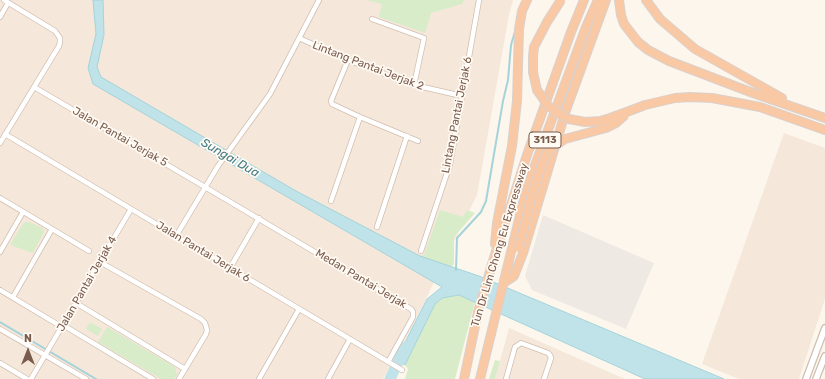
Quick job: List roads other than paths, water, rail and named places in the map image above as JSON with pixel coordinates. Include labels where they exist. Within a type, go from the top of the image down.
[{"type":"highway","points":[[493,261],[497,223],[512,146],[517,101],[519,29],[522,10],[527,0]]},
{"type":"highway","points":[[561,0],[534,47],[533,72],[537,90],[547,105],[569,119],[585,122],[600,121],[644,105],[674,98],[690,97],[712,98],[772,110],[825,130]]},
{"type":"highway","name":"Tun Dr Lim Chong Eu Expressway","points":[[464,379],[478,312],[493,261],[527,155],[584,0]]},
{"type":"highway","name":"Tun Dr Lim Chong Eu Expressway","points":[[480,379],[496,319],[524,199],[586,27],[598,0]]},
{"type":"highway","points":[[505,280],[514,276],[523,253],[566,110],[606,0]]},
{"type":"highway","points":[[618,0],[624,24],[638,42],[648,50],[669,61],[753,93],[825,118]]},
{"type":"highway","points":[[646,0],[660,19],[694,49],[798,108]]},
{"type":"highway","points":[[505,280],[512,270],[532,194],[542,161],[547,153],[565,139],[606,128],[616,123],[632,110]]},
{"type":"street","points":[[176,236],[218,166],[270,94],[320,0]]},
{"type":"street","name":"Lintang Pantai Jerjak 6","points":[[422,251],[450,164],[479,0]]},
{"type":"street","points":[[0,17],[6,1],[55,31],[60,38],[59,46],[0,142]]},
{"type":"street","points":[[372,19],[424,38],[414,85]]},
{"type":"street","name":"Lintang Pantai Jerjak 2","points":[[299,38],[348,60],[414,85],[462,96]]},
{"type":"street","points":[[348,60],[332,102],[360,117],[418,141]]},
{"type":"street","name":"Jalan Pantai Jerjak 5","points":[[34,87],[205,187]]},
{"type":"street","points":[[331,201],[360,117]]},
{"type":"street","name":"Jalan Pantai Jerjak 6","points":[[5,134],[402,370]]},
{"type":"street","points":[[377,227],[407,136]]},
{"type":"street","name":"Medan Pantai Jerjak","points":[[205,187],[411,309],[413,312],[413,317],[390,363]]},
{"type":"street","points":[[0,198],[89,251]]},
{"type":"street","name":"Jalan Pantai Jerjak 4","points":[[31,379],[131,209]]},
{"type":"street","points":[[0,252],[23,212]]},
{"type":"street","points":[[230,268],[259,218]]},
{"type":"street","points":[[13,297],[52,229]]},
{"type":"street","points":[[100,262],[205,323],[207,330],[206,334],[179,379]]},
{"type":"street","points":[[0,290],[62,327]]},
{"type":"street","points":[[76,303],[185,369]]},
{"type":"street","points":[[259,379],[299,309]]},
{"type":"street","points":[[68,328],[153,379]]},
{"type":"street","points":[[806,379],[825,328]]},
{"type":"street","points":[[0,329],[46,353],[86,379]]},
{"type":"street","points":[[328,379],[350,339]]},
{"type":"street","points":[[506,379],[515,347],[521,343],[548,352],[550,355],[551,358],[544,379]]},
{"type":"street","points":[[816,379],[825,356]]},
{"type":"street","points":[[0,363],[28,379]]},
{"type":"water","name":"Sungai Dua","points":[[93,0],[103,0],[104,35],[97,67],[101,77],[296,191],[420,256],[479,276],[724,379],[645,379],[459,295],[442,298],[435,304],[405,365],[396,360],[427,299],[442,287],[93,84],[88,68],[96,34]]},
{"type":"waterway","points":[[456,270],[457,238],[481,212],[486,201],[508,80],[511,45],[516,28]]},
{"type":"waterway","points":[[0,322],[96,379]]},
{"type":"waterway","points":[[390,379],[405,347]]}]
